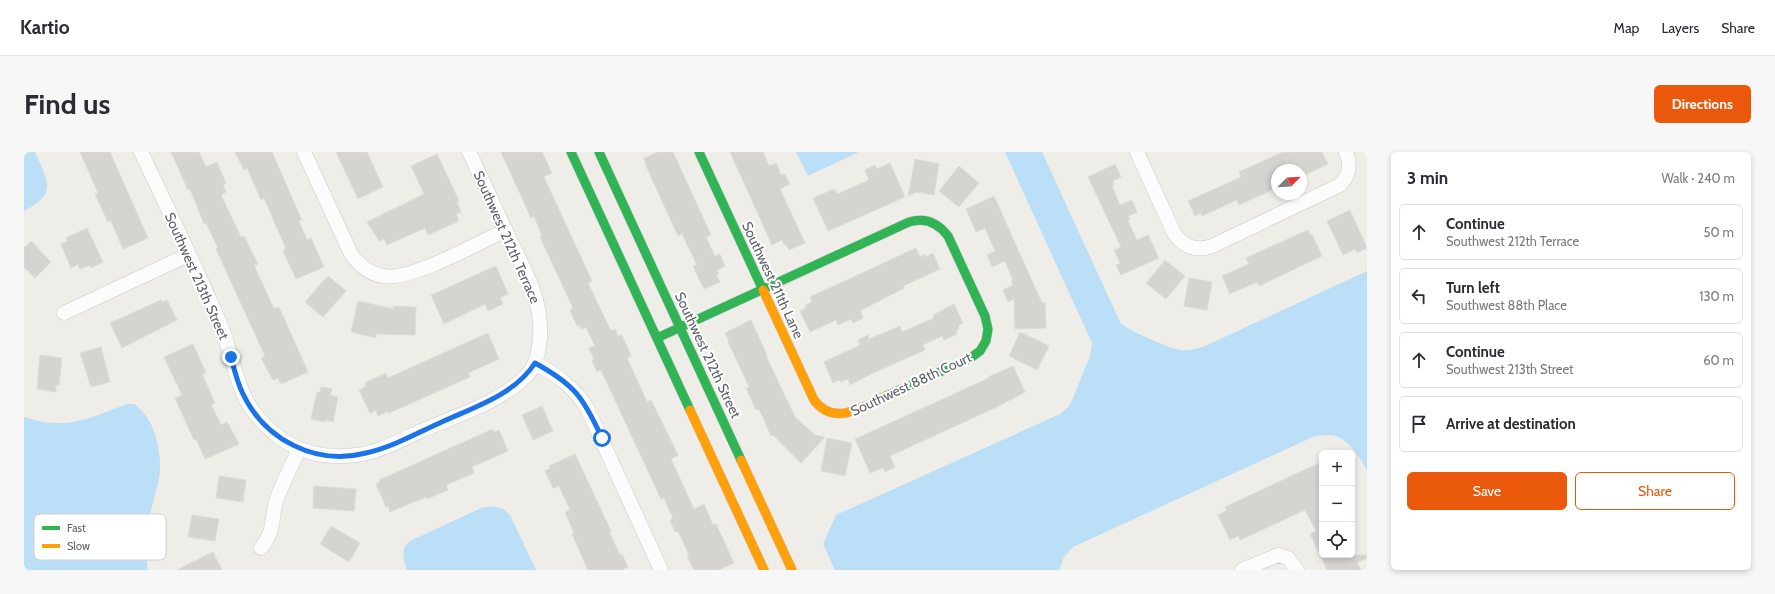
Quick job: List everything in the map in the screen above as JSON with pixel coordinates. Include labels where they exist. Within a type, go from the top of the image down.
[{"type":"street","name":"Southwest 213th Street","points":[[141,152],[222,330],[238,384],[248,404],[254,414],[275,434],[299,450]]},
{"type":"street","points":[[304,152],[351,254],[357,262],[374,274],[390,277],[414,272],[506,230]]},
{"type":"street","name":"Southwest 212th Terrace","points":[[469,152],[528,277],[538,305],[541,328],[539,347],[535,363]]},
{"type":"street","points":[[571,152],[764,570]]},
{"type":"street","name":"Southwest 212th Street","points":[[599,152],[792,570]]},
{"type":"street","name":"Southwest 211th Lane","points":[[699,152],[814,400],[821,409],[829,413]]},
{"type":"street","points":[[1137,152],[1174,233],[1179,240],[1190,247],[1205,248],[1329,191],[1343,181],[1349,168],[1346,152]]},
{"type":"street","name":"Southwest 88th Court","points":[[762,290],[909,222],[919,220],[929,221],[940,226],[948,236],[987,322],[989,333],[987,340],[978,353],[969,359],[849,413],[838,415],[829,413]]},
{"type":"street","points":[[64,314],[188,255]]},
{"type":"street","points":[[657,338],[762,290]]},
{"type":"street","points":[[261,548],[268,538],[272,527],[276,502],[299,450],[313,453],[356,456],[377,450],[495,398],[521,380],[535,363],[567,383],[580,396],[587,408],[661,570]]},
{"type":"street","points":[[1242,570],[1278,555],[1288,558],[1297,570]]},
{"type":"water","points":[[24,152],[35,152],[44,171],[47,186],[46,192],[42,198],[35,205],[24,211]]},
{"type":"water","points":[[796,152],[859,152],[808,176]]},
{"type":"water","points":[[1005,152],[1042,152],[1121,324],[1141,335],[1176,349],[1187,350],[1205,346],[1367,271],[1367,470],[1355,450],[1343,439],[1331,435],[1315,436],[1073,547],[1064,557],[1059,570],[835,570],[823,544],[836,515],[1060,414],[1070,405],[1090,356],[1092,343]]},
{"type":"water","points":[[127,404],[134,404],[147,417],[155,434],[160,461],[160,476],[151,514],[34,514],[34,560],[147,560],[148,570],[24,570],[24,417],[52,423],[65,423],[100,414]]},
{"type":"water","points":[[493,506],[503,509],[510,515],[536,570],[407,570],[403,554],[405,547],[410,541],[481,508]]},
{"type":"building","points":[[80,152],[110,152],[148,238],[123,249],[111,221],[108,222],[95,194],[98,193]]},
{"type":"building","points":[[171,152],[199,152],[206,167],[217,162],[226,183],[223,185],[226,192],[221,195],[241,237],[244,236],[258,264],[254,265],[274,309],[279,307],[308,372],[284,383],[280,383],[278,378],[273,380],[261,358],[265,356],[216,249],[218,248],[206,223],[204,224],[190,189],[188,190]]},
{"type":"building","points":[[235,152],[272,152],[302,220],[299,221],[307,240],[311,238],[324,267],[296,279],[283,251],[286,249],[264,198],[261,200],[247,168],[244,170]]},
{"type":"building","points":[[336,152],[367,152],[383,187],[358,199]]},
{"type":"building","points":[[501,152],[542,152],[552,173],[544,177],[592,281],[588,283],[611,331],[615,329],[618,336],[622,335],[631,356],[627,358],[647,402],[651,400],[678,455],[671,459],[694,509],[704,504],[713,525],[716,524],[734,563],[719,570],[694,570],[678,531],[675,532],[670,520],[673,518],[664,498],[661,499],[601,370],[597,372],[592,360],[594,359],[589,348],[595,346],[586,327],[581,329],[580,325],[577,326],[570,310],[573,308],[540,237],[542,236],[534,216],[531,218]]},
{"type":"building","points":[[658,152],[673,152],[711,235],[706,237],[715,256],[720,254],[725,266],[717,270],[719,274],[716,275],[720,282],[704,289],[693,266],[697,265],[682,234],[678,236],[647,168],[644,158]]},
{"type":"building","points":[[730,152],[763,152],[769,166],[776,163],[781,175],[785,174],[790,184],[780,189],[805,243],[789,250],[786,244],[784,245],[782,240],[772,245]]},
{"type":"building","points":[[1283,152],[1322,152],[1328,164],[1307,174],[1307,164],[1271,164],[1271,190],[1239,205],[1237,200],[1202,216],[1201,213],[1195,216],[1188,201],[1241,177],[1239,172]]},
{"type":"building","points":[[437,154],[459,201],[457,202],[461,212],[456,214],[459,221],[428,235],[425,228],[387,245],[384,239],[379,241],[367,222],[424,194],[411,166]]},
{"type":"building","points":[[915,159],[939,164],[934,195],[917,192],[908,196]]},
{"type":"building","points":[[890,163],[905,197],[828,231],[813,198],[834,189],[838,194],[869,180],[865,170],[875,165],[877,169]]},
{"type":"building","points":[[1115,164],[1121,177],[1113,181],[1114,184],[1112,186],[1120,205],[1132,200],[1137,212],[1128,216],[1130,220],[1128,221],[1137,240],[1148,235],[1159,258],[1121,275],[1116,265],[1120,263],[1114,250],[1121,247],[1088,177]]},
{"type":"building","points":[[959,166],[979,183],[959,207],[939,191]]},
{"type":"building","points":[[994,196],[1042,303],[1045,303],[1046,328],[1015,329],[1014,299],[1008,302],[1003,290],[1013,285],[1011,281],[1013,280],[1005,261],[992,267],[987,255],[995,251],[985,228],[976,232],[966,209]]},
{"type":"building","points":[[1350,210],[1367,248],[1357,253],[1355,249],[1343,255],[1327,221]]},
{"type":"building","points":[[87,228],[103,262],[91,268],[90,265],[80,269],[78,264],[71,268],[61,244],[68,241],[66,238]]},
{"type":"building","points":[[1308,230],[1310,235],[1312,234],[1322,256],[1259,286],[1257,282],[1230,294],[1222,276],[1249,264],[1246,258]]},
{"type":"building","points":[[31,241],[51,262],[35,278],[24,267],[24,248]]},
{"type":"building","points":[[916,248],[920,257],[925,254],[926,257],[933,253],[940,269],[903,286],[904,288],[860,311],[863,318],[853,323],[851,319],[838,325],[836,320],[810,332],[800,311],[806,308],[805,305],[812,302],[810,297]]},
{"type":"building","points":[[1165,260],[1185,276],[1166,299],[1146,283]]},
{"type":"building","points":[[496,266],[508,294],[500,298],[503,304],[488,311],[485,304],[444,324],[431,295]]},
{"type":"building","points":[[328,276],[346,291],[323,317],[305,302]]},
{"type":"building","points":[[1189,278],[1212,282],[1207,310],[1184,306]]},
{"type":"building","points":[[161,300],[162,302],[167,300],[177,320],[122,348],[110,323]]},
{"type":"building","points":[[358,301],[394,309],[394,306],[416,307],[415,335],[376,334],[376,338],[351,332]]},
{"type":"building","points":[[954,304],[963,323],[958,326],[959,329],[956,331],[957,334],[944,340],[942,336],[923,345],[925,350],[850,385],[848,379],[833,383],[824,362],[860,345],[858,340],[868,335],[869,339],[900,326],[902,332],[934,318],[933,315]]},
{"type":"building","points":[[751,320],[767,355],[766,356],[795,417],[815,435],[825,437],[801,463],[773,435],[771,436],[759,409],[756,410],[746,388],[749,387],[728,342],[729,341],[725,333]]},
{"type":"building","points":[[1020,332],[1049,346],[1037,370],[1009,356]]},
{"type":"building","points":[[488,333],[499,359],[468,373],[470,377],[389,413],[388,411],[378,416],[376,410],[370,413],[359,390],[366,386],[365,383],[386,373],[388,378]]},
{"type":"building","points":[[193,344],[206,373],[202,374],[215,403],[211,405],[221,425],[227,422],[239,444],[205,459],[196,439],[194,440],[175,398],[182,395],[164,357]]},
{"type":"building","points":[[101,347],[110,382],[91,387],[80,353]]},
{"type":"building","points":[[40,355],[62,358],[59,385],[56,385],[56,392],[37,389]]},
{"type":"building","points":[[1013,366],[1025,392],[997,407],[890,456],[895,467],[885,472],[883,468],[870,473],[855,439]]},
{"type":"building","points":[[321,387],[332,389],[330,395],[338,397],[333,422],[311,419],[317,392],[320,393]]},
{"type":"building","points":[[542,406],[553,431],[533,440],[522,415]]},
{"type":"building","points":[[493,429],[494,432],[499,430],[508,451],[472,467],[474,473],[446,485],[448,490],[427,499],[426,497],[390,512],[388,506],[386,507],[376,484],[380,482],[379,480]]},
{"type":"building","points":[[827,438],[852,443],[845,476],[821,471]]},
{"type":"building","points":[[575,454],[611,531],[609,532],[620,555],[622,554],[628,567],[621,570],[588,570],[572,534],[574,533],[565,512],[570,510],[559,486],[553,488],[545,471],[550,468],[549,466]]},
{"type":"building","points":[[1319,463],[1319,553],[1310,534],[1316,531],[1305,510],[1240,540],[1238,536],[1230,540],[1218,515],[1227,510],[1225,507]]},
{"type":"building","points":[[219,476],[246,480],[243,502],[216,498]]},
{"type":"building","points":[[314,486],[356,489],[354,511],[313,508]]},
{"type":"building","points":[[192,515],[219,519],[215,541],[188,537]]},
{"type":"building","points":[[331,526],[360,543],[349,562],[320,544]]},
{"type":"building","points":[[213,552],[222,570],[177,570]]},
{"type":"building","points":[[1355,555],[1367,555],[1367,558],[1357,563],[1361,570],[1327,570],[1321,558],[1355,558]]},
{"type":"traffic: fast","points":[[571,152],[690,410]]},
{"type":"traffic: fast","points":[[599,152],[741,460]]},
{"type":"traffic: fast","points":[[699,152],[763,290]]},
{"type":"traffic: fast","points":[[657,338],[909,222],[920,220],[931,222],[944,231],[948,236],[985,316],[988,329],[986,341],[980,351],[969,359],[886,396]]},
{"type":"traffic: slow","points":[[763,290],[814,400],[822,408],[830,412],[840,414],[858,409],[886,396]]},
{"type":"traffic: slow","points":[[690,410],[764,570]]},
{"type":"traffic: slow","points":[[741,460],[792,570]]},
{"type":"route","points":[[231,357],[238,384],[254,414],[275,434],[299,450],[326,455],[356,456],[377,450],[495,398],[521,380],[535,363],[562,379],[580,396],[602,438]]}]
